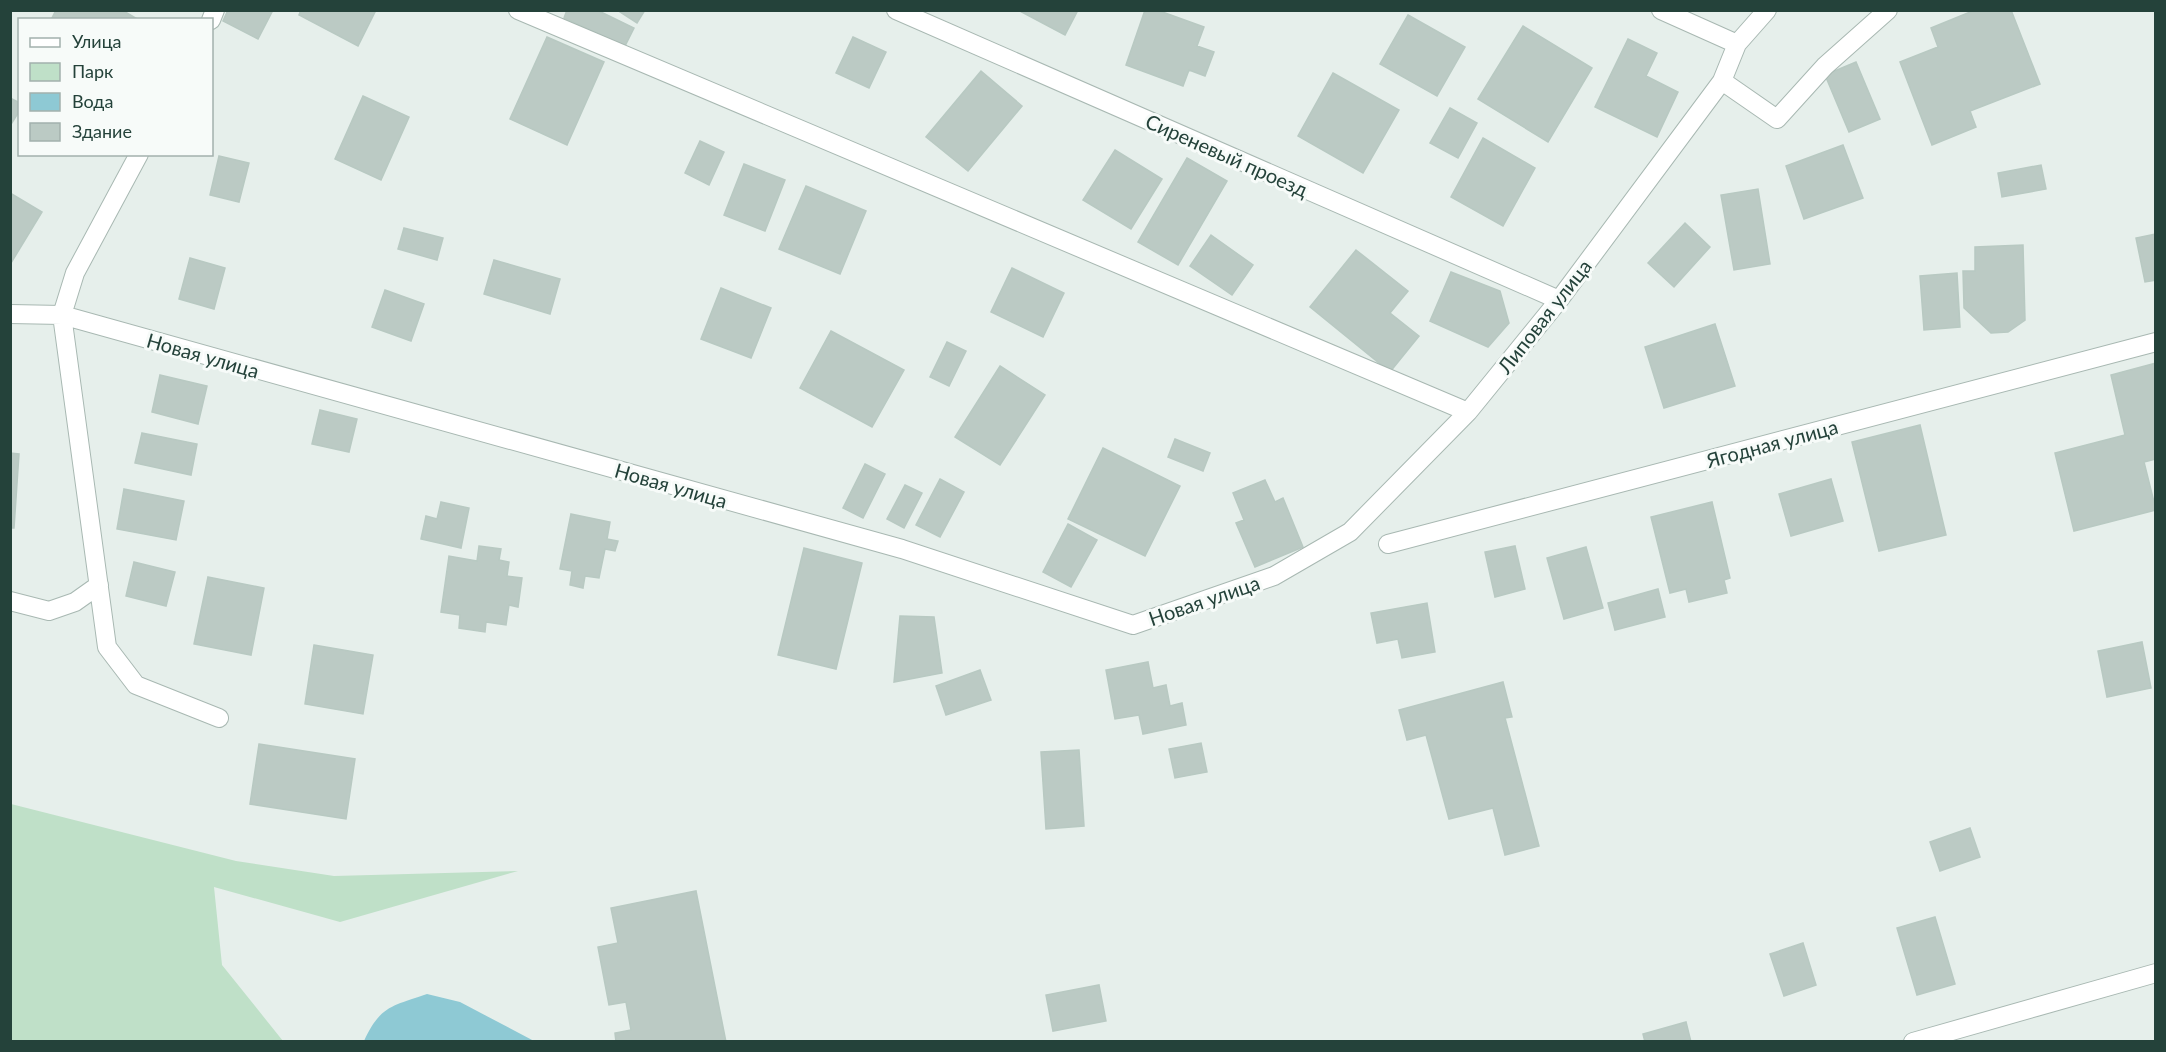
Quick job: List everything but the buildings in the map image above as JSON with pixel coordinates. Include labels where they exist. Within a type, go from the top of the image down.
[{"type":"street","points":[[518,10],[1468,412]]},
{"type":"street","name":"Сиреневый проезд","points":[[896,10],[1559,300]]},
{"type":"street","points":[[1661,10],[1737,44]]},
{"type":"street","name":"Липовая улица","points":[[1274,576],[1350,532],[1468,412],[1559,300],[1722,81],[1737,44],[1767,10]]},
{"type":"street","points":[[1722,81],[1777,119],[1825,66],[1888,10]]},
{"type":"street","points":[[138,156],[75,273],[62,315],[107,647],[136,685],[219,718]]},
{"type":"street","name":"Новая улица","points":[[10,314],[62,315],[902,549],[1133,625],[1274,576]]},
{"type":"street","name":"Ягодная улица","points":[[1388,544],[2156,342]]},
{"type":"street","points":[[10,601],[49,611],[75,602],[99,585]]},
{"type":"street","points":[[1913,1041],[2156,973]]},
{"type":"green space","points":[[11,804],[236,861],[334,876],[518,871],[340,922],[214,887],[222,965],[283,1041],[11,1041]]},
{"type":"water","points":[[427,994],[460,1002],[534,1041],[364,1041],[376,1021],[388,1009]]}]
